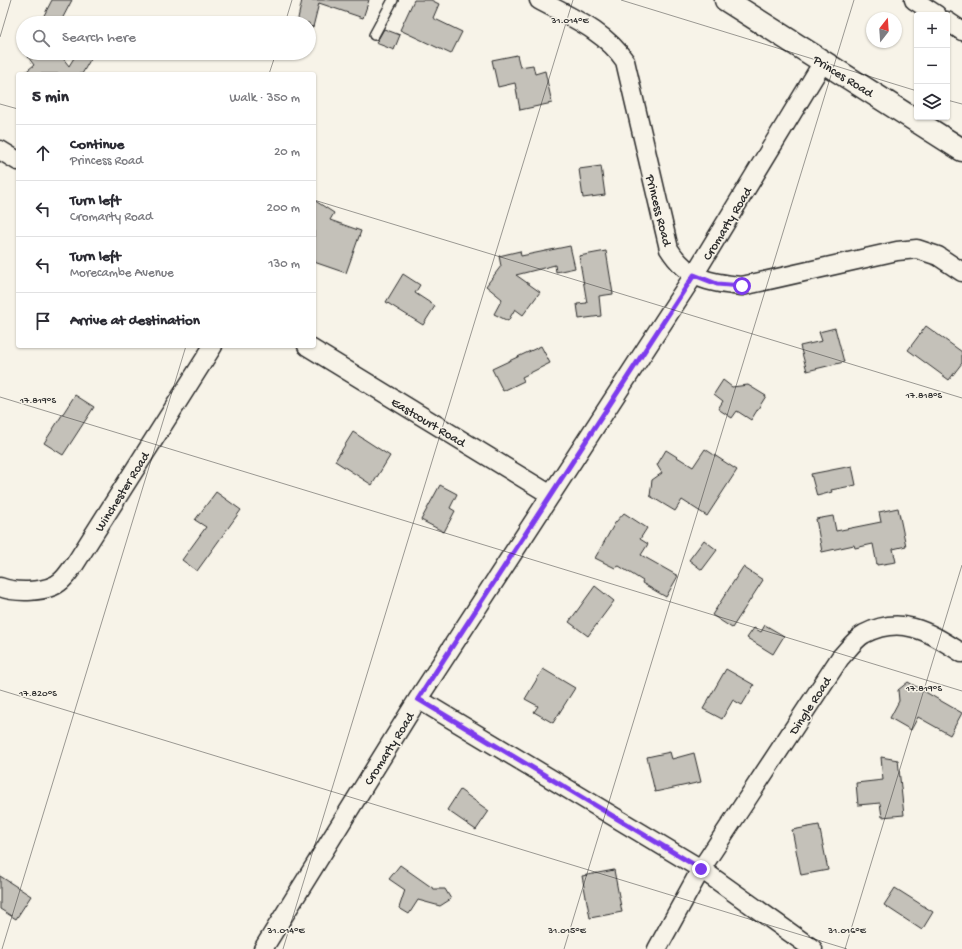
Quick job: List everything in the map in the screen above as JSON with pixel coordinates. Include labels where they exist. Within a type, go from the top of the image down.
[{"type":"main road","name":"Princes Road","points":[[726,0],[962,150]]},
{"type":"street","name":"Princess Road","points":[[539,0],[605,37],[616,48],[625,61],[669,249],[678,263],[694,275],[717,284],[742,286],[897,251],[917,249],[938,256],[962,272]]},
{"type":"street","points":[[914,0],[932,12]]},
{"type":"street","points":[[950,24],[962,31]]},
{"type":"street","name":"Cromarty Road","points":[[263,949],[418,699],[694,275],[823,62]]},
{"type":"street","points":[[0,150],[16,160]]},
{"type":"street","name":"Winchester Road","points":[[0,587],[9,590],[33,592],[60,582],[75,564],[212,348]]},
{"type":"street","name":"Eastcourt Road","points":[[310,348],[551,495]]},
{"type":"street","name":"Dingle Road","points":[[657,949],[701,869],[840,658],[864,634],[894,625],[926,631],[962,653]]},
{"type":"street","points":[[418,699],[701,869],[813,949]]},
{"type":"lane","points":[[374,35],[393,0]]},
{"type":"building","points":[[52,0],[72,0],[64,16],[44,16]]},
{"type":"building","points":[[302,0],[369,0],[363,18],[319,3],[316,16],[299,16]]},
{"type":"building","points":[[414,0],[431,0],[439,4],[433,18],[462,32],[451,54],[400,30]]},
{"type":"building","points":[[384,29],[400,35],[394,50],[376,43]]},
{"type":"building","points":[[517,55],[520,67],[533,65],[535,74],[545,71],[552,103],[520,110],[515,83],[498,87],[492,60]]},
{"type":"building","points":[[30,60],[64,60],[69,66],[73,60],[90,60],[83,72],[25,72],[34,65]]},
{"type":"building","points":[[601,166],[605,195],[583,198],[579,169]]},
{"type":"building","points":[[316,201],[334,213],[330,220],[361,231],[346,273],[316,263]]},
{"type":"building","points":[[570,246],[575,268],[556,272],[555,265],[516,275],[540,292],[523,315],[515,309],[508,321],[494,314],[502,299],[486,286],[501,266],[499,256],[520,251],[521,256]]},
{"type":"building","points":[[606,251],[613,294],[599,296],[601,316],[579,319],[577,304],[587,303],[579,256]]},
{"type":"building","points":[[403,274],[420,285],[415,293],[435,306],[423,325],[386,302]]},
{"type":"building","points":[[926,326],[962,352],[962,363],[949,380],[908,350]]},
{"type":"building","points":[[835,328],[844,362],[807,371],[800,346],[822,341],[819,332]]},
{"type":"building","points":[[541,346],[550,363],[522,377],[524,381],[503,391],[492,369]]},
{"type":"building","points":[[723,380],[732,387],[748,385],[766,396],[751,420],[737,411],[732,418],[718,409],[723,401],[714,394]]},
{"type":"building","points":[[75,395],[94,407],[63,455],[44,443]]},
{"type":"building","points":[[353,432],[390,456],[372,485],[335,461]]},
{"type":"building","points":[[705,449],[737,470],[707,516],[682,500],[675,511],[650,496],[652,480],[662,473],[657,465],[666,450],[693,467]]},
{"type":"building","points":[[852,466],[856,485],[831,490],[832,492],[817,496],[811,474]]},
{"type":"building","points":[[440,485],[457,494],[450,508],[455,511],[444,532],[421,520]]},
{"type":"building","points":[[216,492],[241,510],[197,571],[182,560],[206,527],[195,520]]},
{"type":"building","points":[[898,508],[906,546],[893,549],[896,562],[877,565],[873,544],[855,548],[854,545],[822,552],[816,519],[833,516],[836,531],[881,522],[879,512]]},
{"type":"building","points":[[624,513],[647,528],[640,539],[648,544],[641,555],[678,576],[666,597],[642,583],[643,581],[619,566],[615,568],[595,558],[615,523]]},
{"type":"building","points":[[704,540],[717,550],[702,570],[689,560]]},
{"type":"building","points":[[743,567],[763,580],[732,628],[712,615]]},
{"type":"building","points":[[595,586],[614,601],[588,636],[569,622]]},
{"type":"building","points":[[765,625],[784,636],[773,654],[747,638],[754,628],[761,632]]},
{"type":"building","points":[[543,669],[575,688],[553,723],[534,712],[538,706],[525,699]]},
{"type":"building","points":[[726,669],[754,685],[742,705],[733,700],[722,719],[703,709]]},
{"type":"building","points":[[908,682],[962,713],[950,735],[918,717],[911,730],[890,718],[899,701],[898,690]]},
{"type":"building","points":[[670,752],[672,759],[694,753],[701,782],[655,792],[647,757]]},
{"type":"building","points":[[881,757],[898,760],[904,815],[882,817],[880,803],[858,805],[856,783],[883,780]]},
{"type":"building","points":[[460,790],[489,811],[476,830],[447,810]]},
{"type":"building","points":[[819,825],[828,870],[801,875],[792,830]]},
{"type":"building","points":[[400,865],[434,889],[445,889],[451,899],[440,906],[418,900],[409,914],[399,908],[405,890],[389,879]]},
{"type":"building","points":[[614,870],[622,912],[590,918],[582,876]]},
{"type":"building","points":[[0,876],[31,896],[16,919],[0,909]]},
{"type":"building","points":[[895,888],[933,912],[922,930],[884,905]]},
{"type":"route","points":[[701,869],[418,699],[694,275],[717,284],[742,286]]}]
